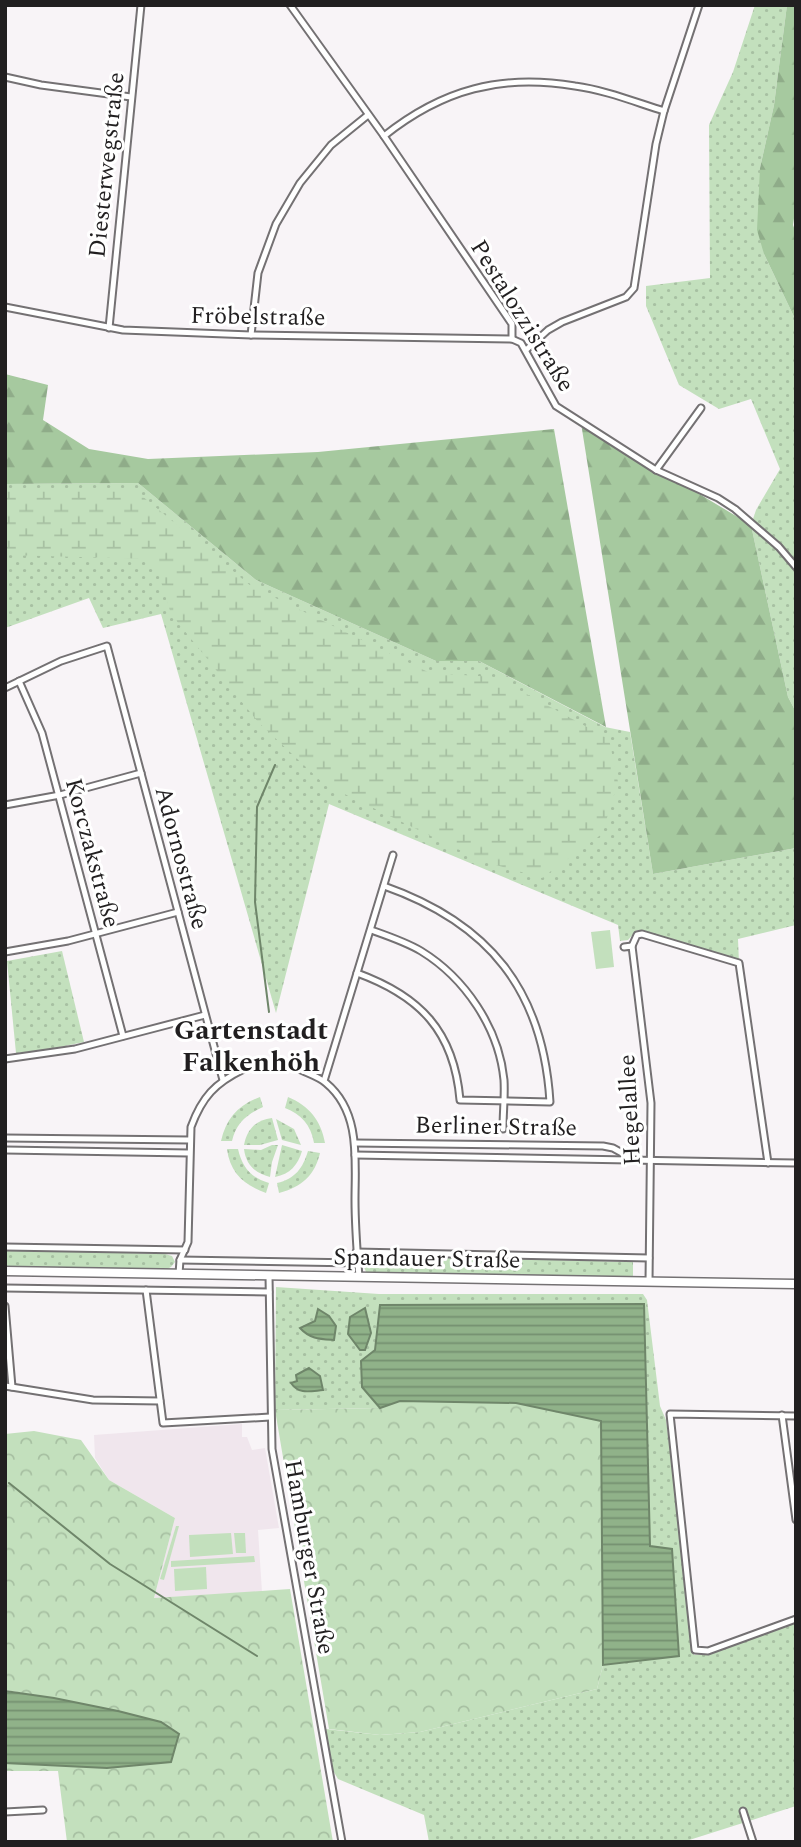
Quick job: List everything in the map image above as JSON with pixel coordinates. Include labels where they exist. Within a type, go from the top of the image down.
[{"type":"main road","name":"Spandauer Straße","points":[[5,1271],[796,1284]]},
{"type":"street","name":"Diesterwegstraße","points":[[109,328],[141,5]]},
{"type":"street","name":"Pestalozzistraße","points":[[290,5],[384,136],[512,324],[512,339],[521,343],[526,350],[556,406],[656,470],[718,498],[735,509],[779,547],[796,568]]},
{"type":"street","points":[[526,350],[555,326],[626,297],[634,288],[656,144],[664,111],[699,5]]},
{"type":"street","points":[[5,77],[41,85],[131,97]]},
{"type":"street","points":[[384,136],[401,122],[444,97],[486,85],[515,81],[578,86],[664,111]]},
{"type":"street","points":[[251,335],[258,273],[281,215],[300,183],[331,145],[368,115]]},
{"type":"street","name":"Fröbelstraße","points":[[5,307],[109,328],[251,335],[512,339]]},
{"type":"street","points":[[656,470],[701,408]]},
{"type":"street","name":"Adornostraße","points":[[19,681],[61,661],[107,646],[223,1080]]},
{"type":"street","points":[[5,688],[19,681]]},
{"type":"street","name":"Korczakstraße","points":[[19,681],[39,726],[60,795],[123,1036]]},
{"type":"street","points":[[5,806],[60,795],[141,773]]},
{"type":"street","points":[[324,1081],[393,855]]},
{"type":"street","points":[[357,973],[397,990],[414,1002],[433,1022],[453,1060],[460,1100],[550,1102],[542,1042],[519,989],[485,945],[456,920],[441,910],[384,886]]},
{"type":"street","points":[[5,952],[96,934],[177,912]]},
{"type":"street","points":[[371,930],[419,950],[435,961],[463,986],[483,1016],[494,1041],[503,1077],[503,1129]]},
{"type":"street","points":[[625,947],[632,946],[637,935],[642,934],[739,963],[768,1163]]},
{"type":"street","name":"Hegelallee","points":[[632,946],[649,1078],[649,1282]]},
{"type":"street","points":[[5,1059],[75,1049],[205,1015]]},
{"type":"street","points":[[179,1274],[180,1260],[188,1242],[191,1127],[197,1111],[209,1093],[223,1080],[244,1069]]},
{"type":"street","points":[[302,1070],[324,1081],[345,1109],[353,1129],[359,1277]]},
{"type":"street","points":[[5,1138],[189,1140]]},
{"type":"street","name":"Berliner Straße","points":[[355,1143],[603,1146],[634,1159]]},
{"type":"street","points":[[5,1150],[189,1153]]},
{"type":"street","name":"Berliner Straße","points":[[355,1155],[796,1163]]},
{"type":"street","points":[[5,1247],[185,1250]]},
{"type":"street","name":"Spandauer Straße","points":[[356,1252],[649,1258]]},
{"type":"street","name":"Spandauer Straße","points":[[180,1260],[358,1263]]},
{"type":"street","points":[[56,1289],[57,1272]]},
{"type":"street","name":"Hamburger Straße","points":[[269,1276],[270,1434],[342,1842]]},
{"type":"street","points":[[5,1288],[269,1292]]},
{"type":"street","points":[[146,1290],[163,1423],[270,1417]]},
{"type":"street","points":[[5,1306],[8,1386],[93,1400],[160,1401]]},
{"type":"street","points":[[796,1416],[670,1414],[695,1650],[708,1651],[796,1619]]},
{"type":"street","points":[[782,1415],[796,1520]]},
{"type":"street","points":[[5,1812],[43,1810]]},
{"type":"street","points":[[743,1811],[753,1842]]},
{"type":"shaded area","points":[[644,1304],[650,1546],[672,1549],[679,1656],[603,1665],[601,1421],[516,1403],[400,1401],[380,1408],[362,1387],[361,1361],[375,1350],[380,1305]]},
{"type":"shaded area","points":[[365,1308],[371,1333],[365,1350],[360,1350],[348,1334],[350,1317]]},
{"type":"shaded area","points":[[318,1309],[329,1316],[336,1326],[334,1340],[311,1336],[300,1328],[315,1321]]},
{"type":"shaded area","points":[[309,1368],[320,1376],[323,1390],[301,1391],[291,1383],[297,1381],[296,1375]]},
{"type":"shaded area","points":[[242,1424],[242,1437],[247,1437],[252,1450],[265,1448],[279,1528],[258,1530],[262,1592],[154,1598],[175,1518],[109,1480],[95,1458],[94,1435]]},
{"type":"shaded area","points":[[5,1691],[54,1698],[161,1722],[179,1734],[171,1762],[107,1768],[5,1763]]},
{"type":"green space","points":[[755,5],[787,5],[774,105],[760,168],[764,254],[796,321],[796,712],[788,697],[751,525],[756,510],[780,469],[751,399],[719,409],[679,385],[646,306],[646,286],[710,278],[709,125],[733,72]]},
{"type":"green space","points":[[787,5],[796,5],[796,205],[793,225],[796,233],[796,321],[764,254],[757,230],[760,168],[774,105]]},
{"type":"green space","points":[[5,374],[48,385],[43,420],[89,449],[148,459],[318,452],[554,429],[606,727],[479,661],[436,661],[256,580],[138,483],[5,484]]},
{"type":"green space","points":[[581,423],[751,525],[788,697],[796,712],[796,848],[653,874]]},
{"type":"green space","points":[[138,483],[256,580],[436,661],[479,661],[605,727],[630,732],[653,874],[796,848],[796,925],[738,939],[739,963],[637,930],[628,940],[620,941],[618,925],[329,804],[276,1013],[161,614],[103,628],[89,598],[5,628],[5,484]]},
{"type":"green space","points":[[5,490],[136,491],[251,586],[430,673],[495,677],[609,739],[618,782],[602,834],[542,878],[482,861],[324,784],[258,722],[171,614],[154,559],[5,555]]},
{"type":"green space","points":[[610,930],[614,967],[596,969],[591,932]]},
{"type":"green space","points":[[62,951],[84,1042],[16,1053],[7,961]]},
{"type":"green space","points":[[260,1097],[263,1107],[243,1120],[232,1141],[221,1141],[234,1114],[245,1104]]},
{"type":"green space","points":[[288,1097],[313,1115],[325,1143],[314,1143],[304,1121],[285,1108]]},
{"type":"green space","points":[[272,1118],[278,1140],[260,1145],[244,1145],[253,1126]]},
{"type":"green space","points":[[276,1119],[294,1129],[301,1145],[282,1140]]},
{"type":"green space","points":[[278,1145],[270,1177],[252,1168],[244,1149],[261,1150]]},
{"type":"green space","points":[[282,1145],[302,1151],[293,1168],[275,1177]]},
{"type":"green space","points":[[227,1149],[238,1149],[248,1171],[269,1183],[266,1193],[239,1177],[231,1165]]},
{"type":"green space","points":[[308,1151],[320,1153],[311,1174],[301,1184],[279,1193],[277,1183],[289,1179],[297,1172]]},
{"type":"green space","points":[[5,1250],[165,1254],[172,1256],[175,1262],[165,1270],[5,1267]]},
{"type":"green space","points":[[366,1255],[633,1262],[633,1277],[366,1272],[362,1262]]},
{"type":"green space","points":[[276,1287],[379,1294],[643,1294],[647,1300],[660,1406],[666,1420],[687,1576],[694,1655],[707,1654],[796,1623],[796,1806],[683,1842],[429,1842],[424,1815],[338,1779],[331,1767],[326,1729],[380,1735],[420,1732],[597,1689],[603,1665],[679,1656],[650,1546],[644,1304],[375,1350],[361,1361],[362,1387],[380,1408],[275,1410]],"holes":[[[315,1321],[333,1340],[319,1339],[300,1328]]]},
{"type":"green space","points":[[400,1401],[516,1403],[601,1421],[603,1665],[597,1689],[420,1732],[380,1735],[329,1729],[275,1410],[380,1408]]},
{"type":"green space","points":[[34,1431],[81,1440],[109,1480],[175,1518],[154,1598],[290,1589],[333,1842],[67,1842],[58,1771],[5,1771],[5,1763],[107,1768],[54,1698],[5,1690],[5,1434]]},
{"type":"green space","points":[[176,1526],[179,1526],[164,1580],[160,1579]]},
{"type":"green space","points":[[231,1533],[233,1554],[190,1557],[189,1535]]},
{"type":"green space","points":[[234,1533],[245,1533],[246,1553],[236,1553]]},
{"type":"green space","points":[[254,1556],[255,1562],[171,1567],[171,1561]]},
{"type":"green space","points":[[206,1567],[207,1589],[175,1591],[174,1569]]},
{"type":"waterway","points":[[269,1012],[255,902],[257,807],[275,765]]},
{"type":"waterway","points":[[9,1483],[110,1564],[257,1656]]},
{"type":"district","name":"Gartenstadt Falkenhöh","points":[[251,1046]]}]
